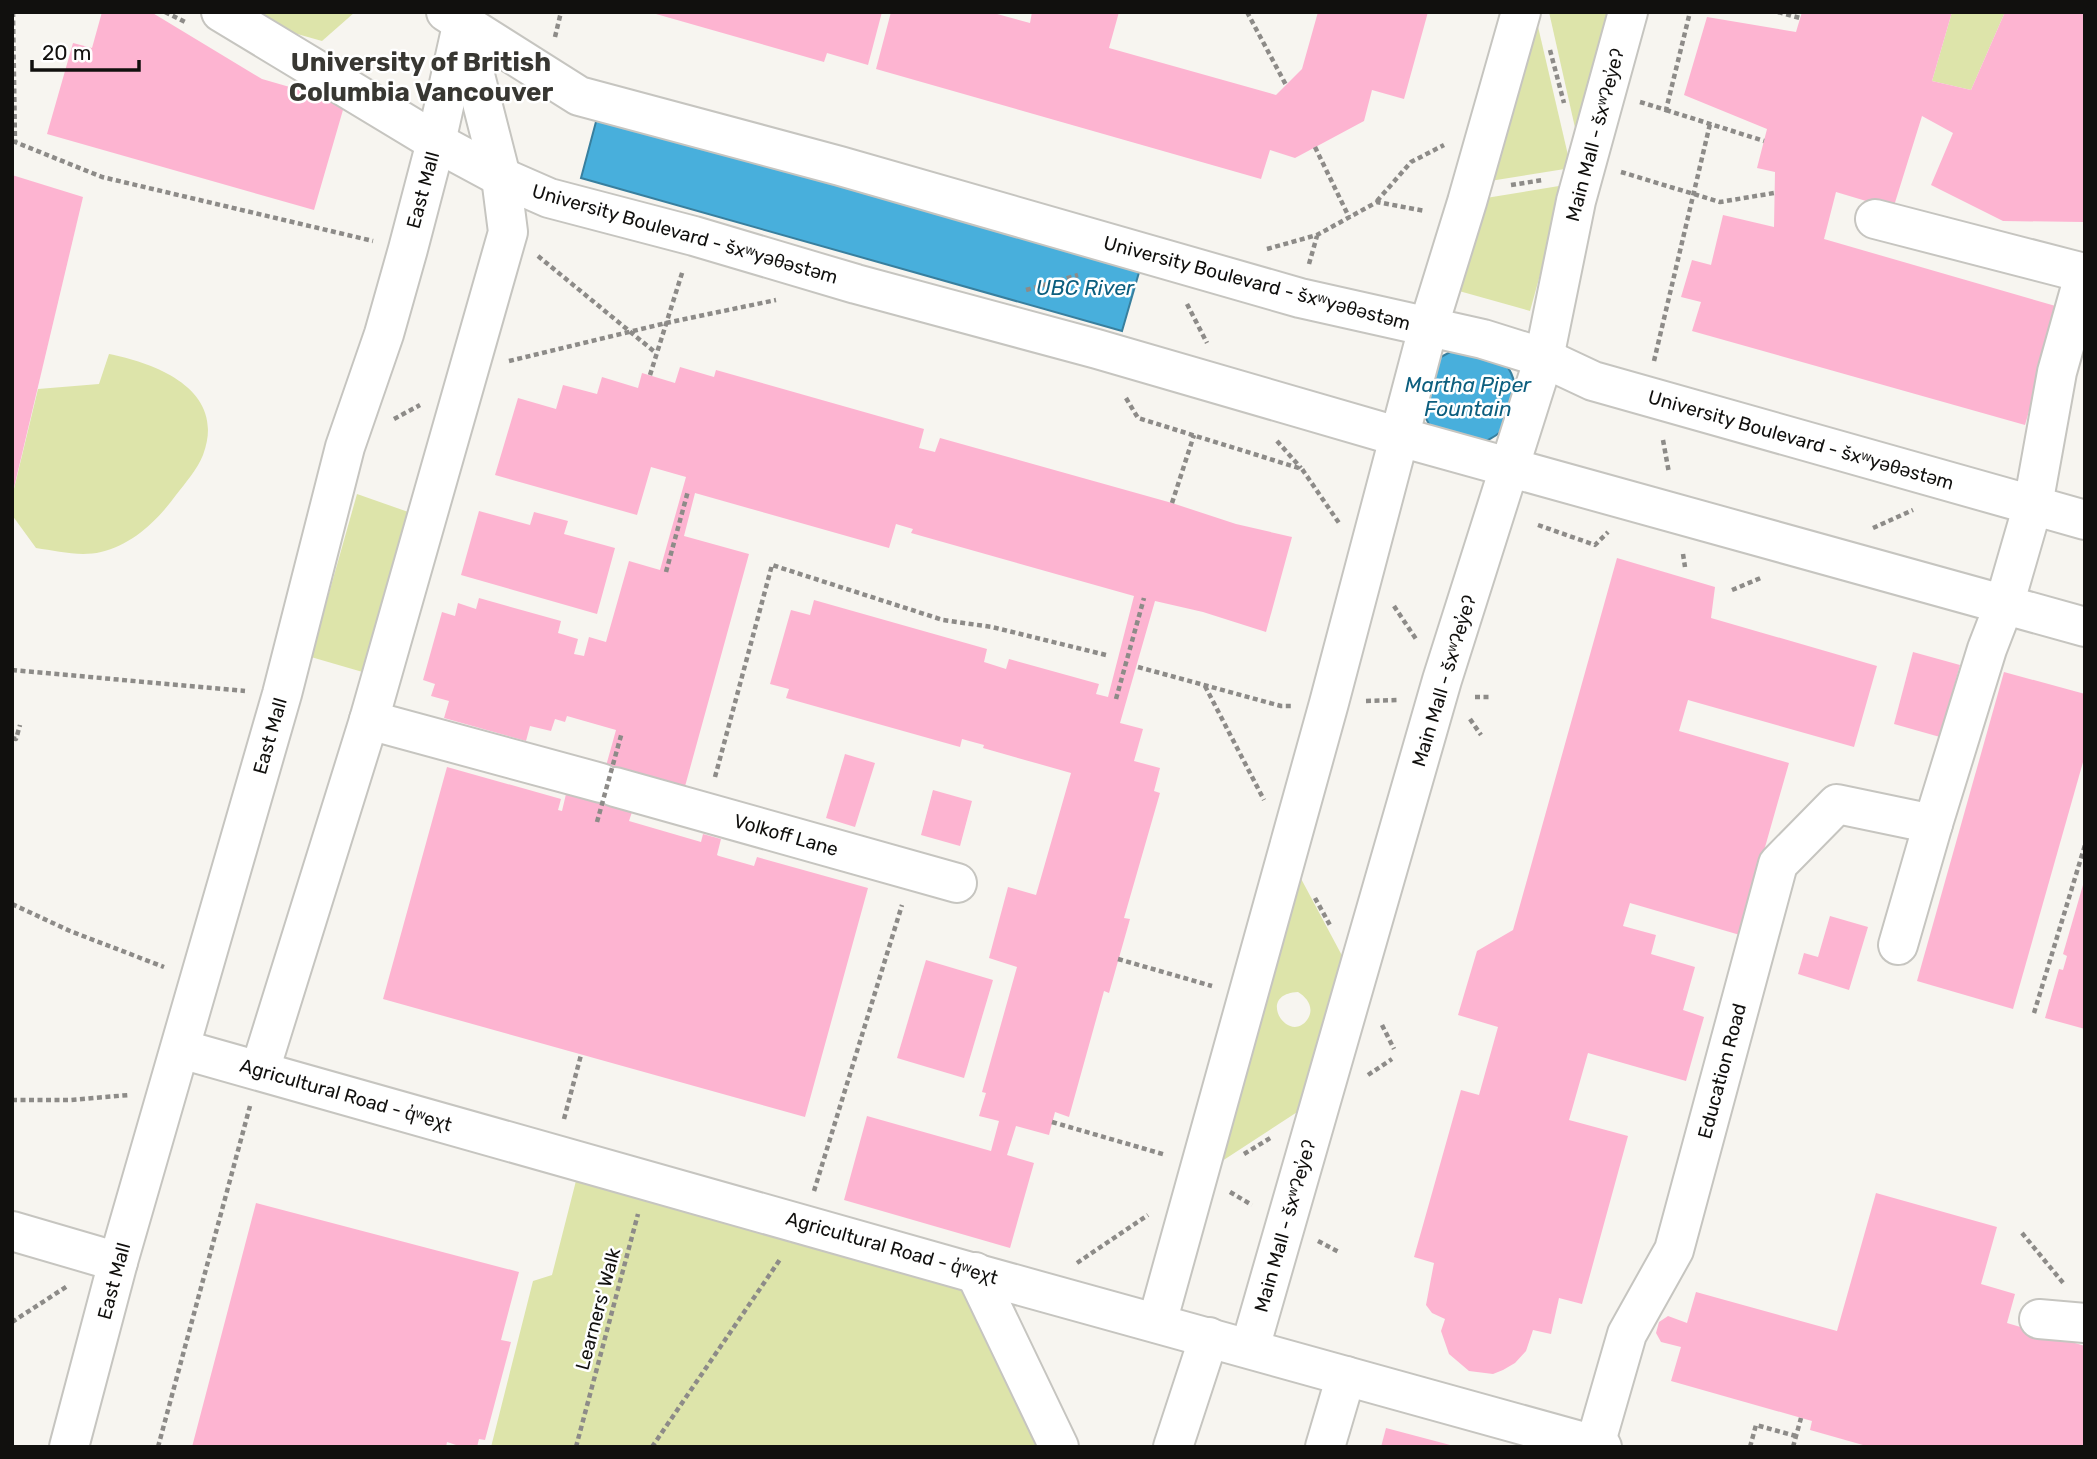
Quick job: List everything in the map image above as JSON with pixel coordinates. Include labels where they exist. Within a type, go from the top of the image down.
[{"type":"street","name":"Main Mall - šxʷʔey̓eʔ","points":[[1250,1348],[1442,680],[1544,358],[1585,168],[1628,12]]},
{"type":"street","name":"University Boulevard - šxʷyəθəstəm","points":[[204,15],[500,177],[549,198],[694,236],[1510,468],[2085,627]]},
{"type":"street","name":"East Mall","points":[[69,1447],[118,1262],[282,694],[345,447],[384,334],[408,249],[436,142],[458,16]]},
{"type":"street","name":"University Boulevard - šxʷyəθəstəm","points":[[458,16],[579,96],[853,170],[1287,294],[1483,339],[1544,358],[1593,381],[2085,520]]},
{"type":"street","points":[[260,1070],[369,720],[508,232],[500,177],[458,16]]},
{"type":"street","points":[[1157,1322],[1428,328],[1489,122],[1534,26]]},
{"type":"street","points":[[1875,219],[2085,272],[2057,372],[2033,505],[1898,945]]},
{"type":"street","name":"Volkoff Lane","points":[[369,720],[957,883]]},
{"type":"street","name":"Education Road","points":[[1599,1446],[1627,1334],[1674,1250],[1778,864],[1837,804],[1933,824]]},
{"type":"street","name":"Agricultural Road - q̓ʷeχt","points":[[181,1049],[1599,1446]]},
{"type":"street","points":[[12,1231],[118,1262]]},
{"type":"street","points":[[975,1272],[1059,1447]]},
{"type":"street","points":[[2039,1319],[2082,1323]]},
{"type":"street","points":[[1173,1447],[1209,1337]]},
{"type":"street","points":[[1325,1447],[1346,1376]]},
{"type":"path","points":[[13,12],[15,142],[102,177],[408,249]]},
{"type":"path","points":[[165,12],[184,24],[204,15]]},
{"type":"path","points":[[1247,12],[1286,85]]},
{"type":"path","points":[[1665,110],[1690,12]]},
{"type":"path","points":[[1778,12],[1800,18]]},
{"type":"path","points":[[1534,26],[1565,107]]},
{"type":"path","points":[[1606,91],[1763,141]]},
{"type":"path","points":[[1256,252],[1317,235],[1377,202],[1411,162],[1489,122]]},
{"type":"path","points":[[1663,327],[1710,124]]},
{"type":"path","points":[[1315,147],[1349,217]]},
{"type":"path","points":[[1377,202],[1466,205],[1585,168],[1720,202],[1774,193]]},
{"type":"path","points":[[508,232],[656,353]]},
{"type":"path","points":[[650,375],[694,236]]},
{"type":"path","points":[[1018,292],[1083,274]]},
{"type":"path","points":[[393,420],[486,367],[666,323],[788,298]]},
{"type":"path","points":[[1097,349],[1138,418],[1302,469],[1366,561]]},
{"type":"path","points":[[1172,503],[1194,435]]},
{"type":"path","points":[[666,572],[688,491],[666,572]]},
{"type":"path","points":[[1538,525],[1595,545]]},
{"type":"path","points":[[706,813],[772,565],[943,620],[992,627],[1107,655]]},
{"type":"path","points":[[1116,699],[1144,598]]},
{"type":"path","points":[[1138,667],[1160,673]]},
{"type":"path","points":[[12,670],[282,694]]},
{"type":"path","points":[[12,737],[16,738],[20,725]]},
{"type":"path","points":[[597,822],[622,732]]},
{"type":"path","points":[[2034,1013],[2085,845]]},
{"type":"path","points":[[652,1447],[804,1223],[913,871]]},
{"type":"path","points":[[12,904],[70,931],[200,983]]},
{"type":"path","points":[[1118,959],[1247,996]]},
{"type":"path","points":[[555,1153],[581,1055]]},
{"type":"path","points":[[158,1447],[260,1070]]},
{"type":"path","points":[[12,1100],[71,1100],[168,1091]]},
{"type":"path","points":[[1052,1122],[1200,1165]]},
{"type":"path","name":"Learners' Walk","points":[[576,1447],[647,1179]]},
{"type":"path","points":[[2022,1233],[2067,1288],[2082,1323]]},
{"type":"path","points":[[12,1322],[75,1281]]},
{"type":"path","points":[[1793,1447],[1801,1418]]},
{"type":"path","points":[[1750,1447],[1756,1425],[1796,1436]]},
{"type":"green space","points":[[256,12],[355,12],[322,41],[283,30]]},
{"type":"green space","points":[[1549,12],[1614,12],[1578,141]]},
{"type":"green space","points":[[1952,12],[2005,12],[1971,90],[1932,81]]},
{"type":"green space","points":[[1536,18],[1571,168],[1490,181]]},
{"type":"green space","points":[[1565,185],[1530,311],[1459,291],[1486,198]]},
{"type":"green space","points":[[109,354],[148,365],[184,384],[197,398],[205,414],[208,433],[203,455],[191,476],[161,513],[123,544],[101,552],[85,554],[36,548],[12,515],[12,497],[38,389],[99,384]]},
{"type":"green space","points":[[357,494],[414,514],[366,673],[311,657]]},
{"type":"green space","points":[[1298,873],[1347,965],[1308,1105],[1216,1165]],"holes":[[[1298,992],[1309,1004],[1307,1020],[1299,1026],[1284,1023],[1277,1008],[1279,1001],[1285,995]]]},
{"type":"green space","points":[[579,1169],[969,1279],[1052,1447],[491,1447],[533,1281],[552,1275]]},
{"type":"water","name":"UBC River","points":[[597,118],[1140,269],[1122,331],[581,178]]},
{"type":"water","name":"Martha Piper Fountain","points":[[1452,351],[1492,356],[1504,363],[1510,371],[1515,389],[1511,418],[1501,431],[1484,442],[1430,426],[1423,413],[1439,358]]},
{"type":"building","points":[[102,12],[151,12],[262,79],[345,103],[314,210],[47,134],[73,43],[92,48]]},
{"type":"building","points":[[649,12],[882,12],[868,65],[827,53],[824,62]]},
{"type":"building","points":[[891,12],[990,12],[1030,23],[1032,12],[1119,12],[1109,48],[1276,95],[1302,69],[1318,12],[1428,12],[1404,99],[1372,90],[1364,121],[1295,158],[1270,150],[1261,179],[876,69]]},
{"type":"building","points":[[1802,12],[1952,12],[1932,81],[1971,90],[2005,12],[2085,12],[2084,222],[2003,221],[1931,185],[1953,133],[1922,116],[1893,209],[1836,192],[1824,239],[2059,307],[2025,425],[1692,331],[1701,302],[1681,297],[1692,260],[1711,265],[1723,215],[1774,227],[1775,172],[1757,168],[1767,129],[1684,95],[1707,17],[1796,32]]},
{"type":"building","points":[[12,175],[83,197],[13,492],[12,492]]},
{"type":"building","points":[[680,367],[714,377],[716,370],[924,429],[919,448],[935,452],[940,438],[1172,503],[1236,524],[1292,537],[1266,632],[1203,612],[1155,601],[1120,723],[1143,729],[1134,761],[1160,768],[1154,791],[1160,793],[1124,918],[1130,919],[1109,993],[1104,991],[1069,1117],[1055,1112],[1049,1135],[1016,1126],[1007,1155],[1034,1163],[1010,1248],[844,1200],[867,1116],[991,1151],[999,1121],[979,1116],[986,1093],[982,1092],[1017,967],[989,958],[1008,887],[1036,895],[1071,773],[983,748],[984,745],[962,739],[960,747],[786,698],[789,689],[770,684],[791,610],[810,615],[814,600],[987,649],[984,662],[1006,669],[1009,659],[1099,684],[1096,694],[1108,697],[1134,596],[911,533],[913,529],[896,524],[889,548],[695,493],[684,536],[749,554],[684,790],[620,772],[610,806],[632,812],[629,821],[701,842],[703,834],[721,839],[717,855],[719,856],[754,866],[757,857],[868,888],[805,1117],[383,999],[447,767],[561,799],[558,810],[562,811],[566,794],[596,802],[616,730],[567,716],[565,722],[555,719],[551,731],[530,726],[526,741],[444,718],[449,701],[431,696],[435,684],[423,680],[442,612],[455,616],[458,603],[476,609],[479,598],[561,621],[558,633],[578,639],[574,654],[584,656],[589,637],[606,642],[629,561],[660,570],[686,477],[651,467],[637,515],[495,475],[518,398],[556,409],[563,385],[597,394],[602,377],[638,388],[642,373],[675,383]]},
{"type":"building","points":[[479,511],[530,525],[534,512],[568,521],[564,534],[615,548],[597,614],[461,575]]},
{"type":"building","points":[[1617,558],[1715,587],[1711,618],[1877,666],[1854,747],[1688,700],[1679,731],[1789,763],[1740,935],[1630,903],[1623,926],[1656,935],[1651,954],[1695,967],[1683,1010],[1704,1017],[1686,1081],[1588,1053],[1569,1120],[1628,1136],[1582,1304],[1559,1298],[1551,1334],[1533,1330],[1526,1351],[1515,1363],[1503,1370],[1493,1374],[1469,1371],[1449,1354],[1441,1331],[1445,1319],[1432,1313],[1426,1305],[1434,1263],[1414,1257],[1461,1090],[1479,1095],[1498,1027],[1458,1015],[1477,951],[1513,930]]},
{"type":"building","points":[[1913,652],[1960,665],[1940,737],[1894,724]]},
{"type":"building","points":[[2004,672],[2085,694],[2085,755],[2013,1009],[1917,981]]},
{"type":"building","points":[[845,754],[875,763],[855,827],[826,818]]},
{"type":"building","points":[[933,790],[972,801],[960,846],[921,835]]},
{"type":"building","points":[[2085,878],[2085,1029],[2045,1018],[2059,969],[2063,970],[2067,956],[2063,954]]},
{"type":"building","points":[[1830,916],[1868,927],[1849,990],[1798,974],[1804,953],[1818,957]]},
{"type":"building","points":[[926,960],[993,980],[964,1078],[897,1058]]},
{"type":"building","points":[[1876,1193],[1997,1227],[1981,1284],[2015,1294],[2007,1323],[2085,1346],[2085,1447],[1870,1447],[1810,1430],[1812,1421],[1671,1381],[1681,1347],[1661,1342],[1656,1333],[1659,1322],[1668,1316],[1687,1323],[1696,1292],[1837,1331]]},
{"type":"building","points":[[256,1203],[519,1272],[501,1340],[511,1342],[485,1440],[479,1439],[477,1447],[462,1447],[447,1442],[446,1447],[192,1447]]},
{"type":"building","points":[[1386,1428],[1454,1446],[1381,1447]]},
{"type":"district","name":"University of British Columbia Vancouver","points":[[421,77]]}]
